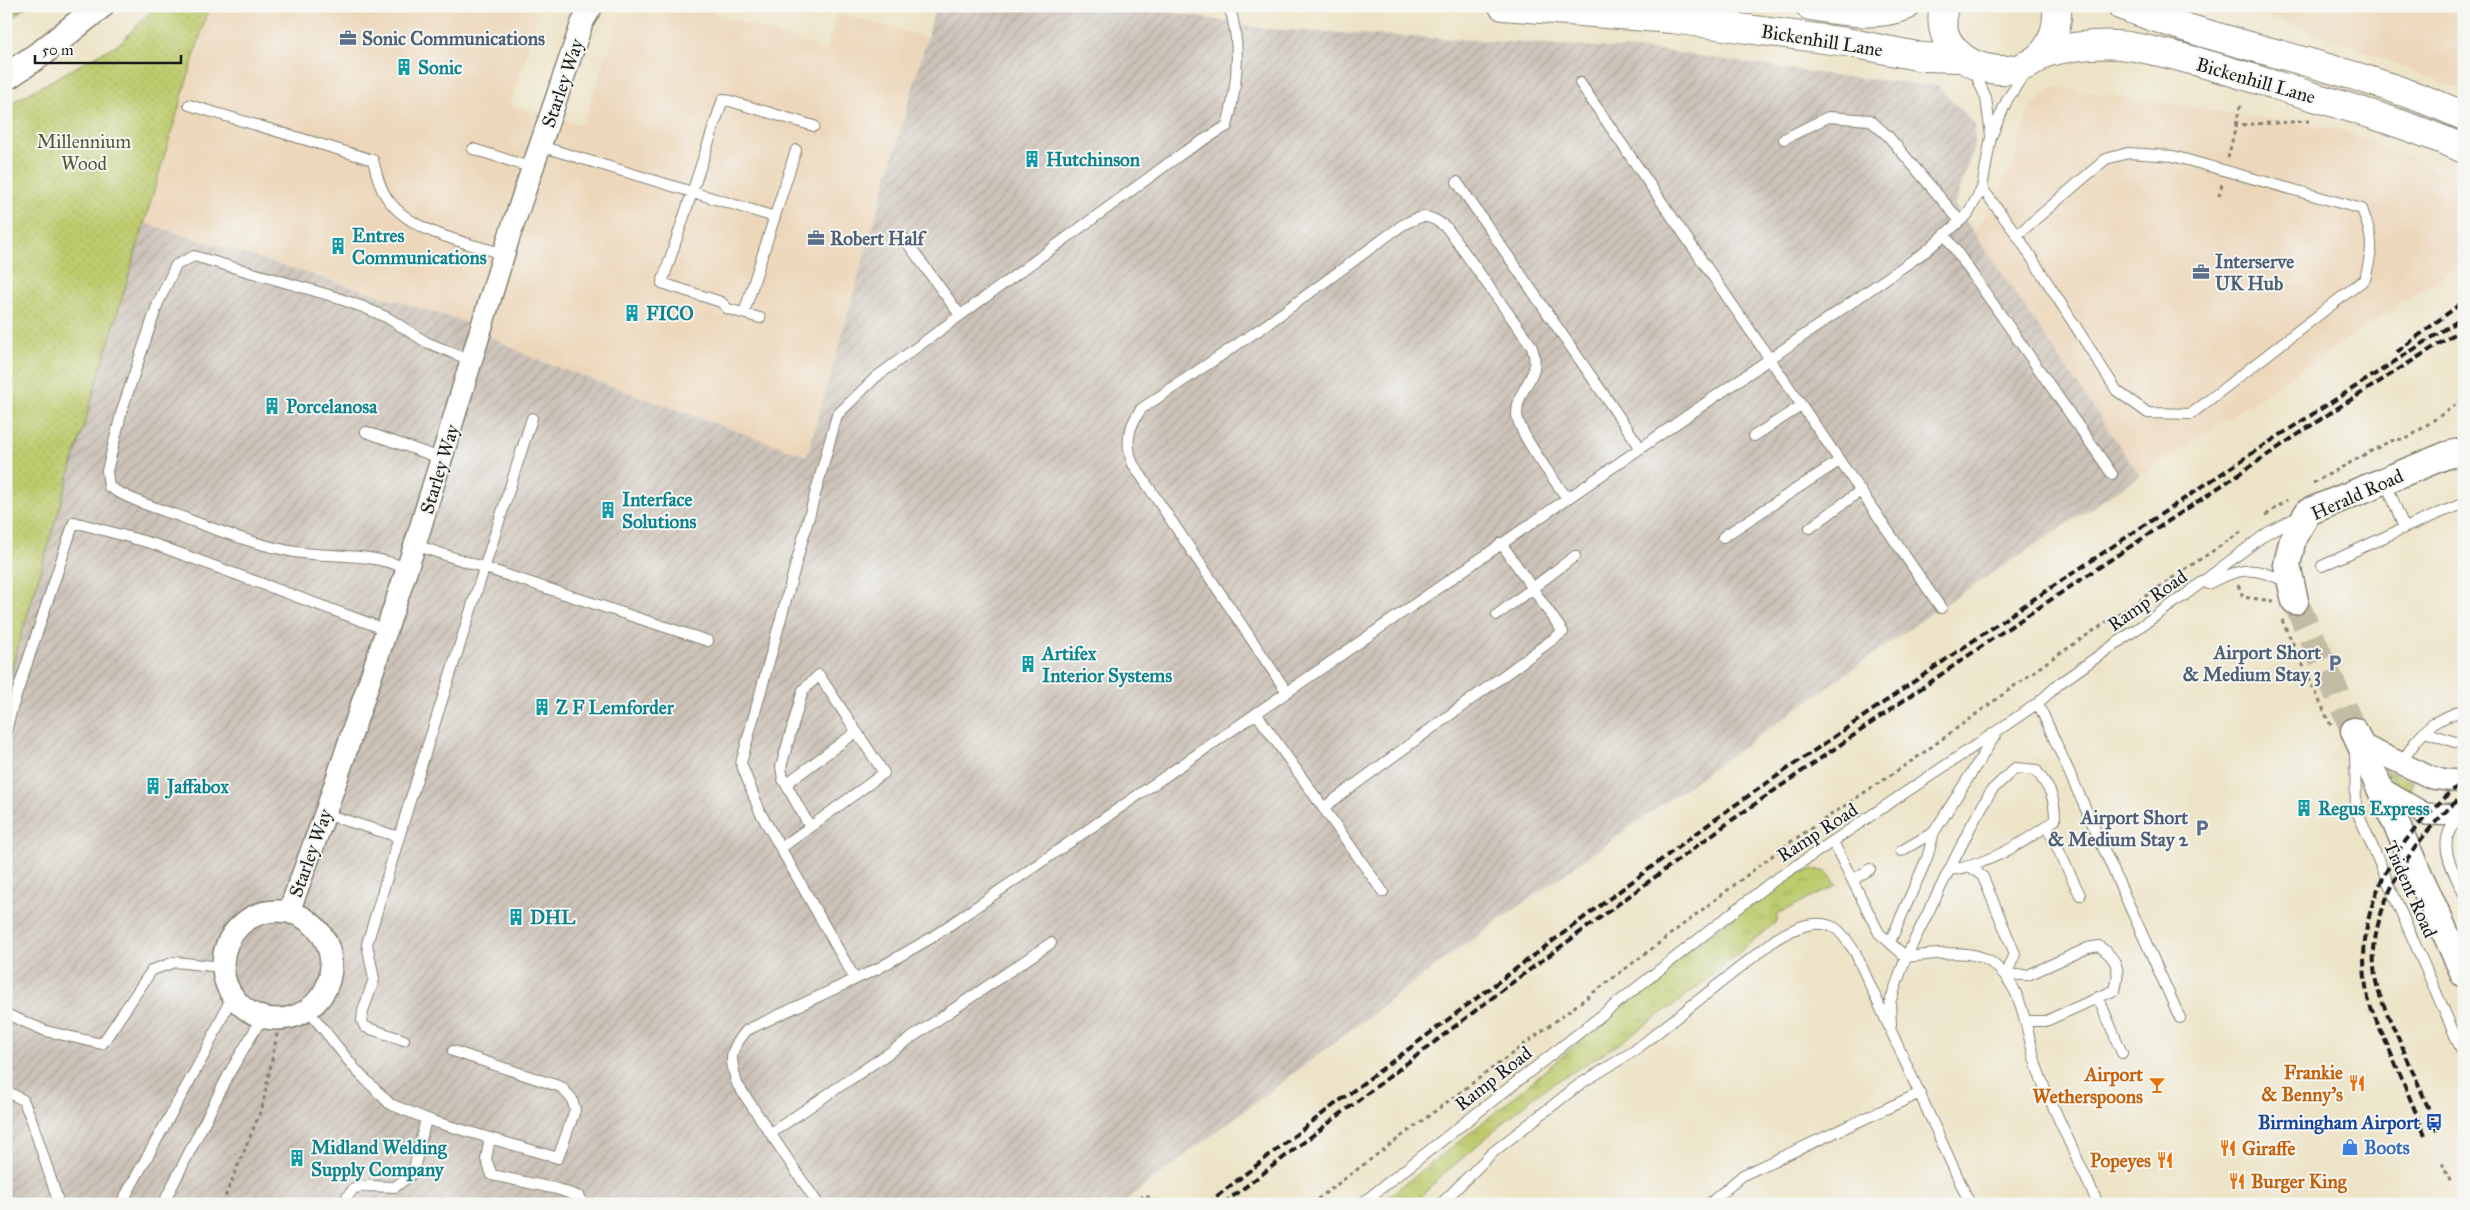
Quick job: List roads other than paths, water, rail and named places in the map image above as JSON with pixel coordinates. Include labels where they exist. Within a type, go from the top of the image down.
[{"type":"main road","name":"Bickenhill Lane","points":[[1502,6],[1672,19],[1846,42],[1922,56],[1967,61],[1984,69],[2000,71],[2065,47],[2088,44],[2127,46],[2172,55],[2394,121],[2464,149]]},
{"type":"main road","name":"Bickenhill Lane","points":[[1810,6],[1861,14],[1887,12],[1906,6]]},
{"type":"main road","points":[[1944,6],[1944,24],[1949,40],[1967,61]]},
{"type":"main road","points":[[2036,59],[2055,34],[2057,6]]},
{"type":"main road","name":"Bickenhill Lane","points":[[2122,6],[2169,24],[2417,95],[2464,116]]},
{"type":"street","points":[[6,77],[43,52],[100,6]]},
{"type":"street","name":"Starley Way","points":[[289,911],[325,814],[387,630],[443,459],[504,254],[586,12]]},
{"type":"street","name":"Herald Road","points":[[2286,603],[2287,565],[2293,538],[2308,512],[2447,455],[2464,451]]},
{"type":"street","points":[[2350,736],[2432,778],[2464,782]]},
{"type":"street","points":[[2350,736],[2382,789],[2464,974]]},
{"type":"street","points":[[2382,789],[2425,814],[2463,816]]},
{"type":"street","points":[[289,911],[306,918],[320,932],[326,942],[331,960],[328,984],[319,1000],[308,1010],[291,1018],[271,1019],[245,1010],[232,996],[226,986],[222,967],[224,951],[232,934],[246,920],[260,913],[289,911]]},
{"type":"lane","points":[[855,979],[760,812],[741,763],[837,415],[876,377],[1184,152],[1227,126],[1234,98],[1236,53],[1235,24],[1229,6]]},
{"type":"lane","points":[[818,1204],[737,1084],[732,1063],[734,1045],[747,1030],[855,979],[931,938],[1926,250],[1968,214],[1982,188],[1991,137],[2007,100],[2036,59]]},
{"type":"lane","points":[[1967,61],[1986,98],[1991,137]]},
{"type":"lane","points":[[1580,83],[1941,608]]},
{"type":"lane","points":[[760,318],[728,309],[721,302],[662,283],[724,99],[814,126]]},
{"type":"lane","points":[[190,105],[373,160],[384,194],[412,222],[443,235],[504,254]]},
{"type":"lane","points":[[1784,139],[1828,118],[1852,117],[1870,120],[1888,136],[1960,221]]},
{"type":"lane","points":[[540,146],[693,194],[775,217]]},
{"type":"lane","points":[[473,149],[532,168]]},
{"type":"lane","points":[[744,313],[796,150]]},
{"type":"lane","points":[[1982,188],[2017,235],[2117,391],[2148,413],[2191,414],[2365,279],[2373,248],[2370,228],[2362,209],[2173,156],[2128,153],[2106,159],[2017,235]]},
{"type":"lane","points":[[1457,182],[1640,447]]},
{"type":"lane","points":[[1287,692],[1133,464],[1128,453],[1128,438],[1131,424],[1141,409],[1266,325],[1400,226],[1419,216],[1432,217],[1447,228],[1531,345],[1536,358],[1534,371],[1519,401],[1516,414],[1520,429],[1567,498]]},
{"type":"lane","points":[[1945,235],[2112,474]]},
{"type":"lane","points":[[902,237],[960,315]]},
{"type":"lane","points":[[407,568],[394,562],[371,558],[316,555],[272,547],[222,532],[125,496],[109,487],[107,471],[122,410],[158,303],[176,265],[194,256],[329,295],[388,318],[426,342],[472,361]]},
{"type":"lane","points":[[1754,436],[1801,406]]},
{"type":"lane","points":[[404,1040],[365,1027],[362,1017],[374,979],[367,944],[532,418]]},
{"type":"lane","points":[[366,432],[443,459]]},
{"type":"lane","points":[[1723,537],[1839,461]]},
{"type":"lane","points":[[2385,481],[2404,528]]},
{"type":"lane","points":[[1810,528],[1860,491]]},
{"type":"lane","points":[[2322,566],[2464,503]]},
{"type":"lane","name":"Ramp Road","points":[[1361,1204],[1769,884],[2038,703],[2060,683],[2185,595],[2267,533],[2308,512]]},
{"type":"lane","points":[[6,731],[74,522],[154,544],[387,630]]},
{"type":"lane","points":[[1323,808],[1563,632],[1501,543]]},
{"type":"lane","points":[[415,545],[708,641]]},
{"type":"lane","points":[[1497,615],[1575,556]]},
{"type":"lane","points":[[2185,595],[2223,576],[2248,569],[2264,572],[2286,603]]},
{"type":"lane","points":[[781,848],[810,827],[884,773],[819,675],[803,690],[781,767],[786,784],[810,827]]},
{"type":"lane","points":[[2038,703],[2180,1018]]},
{"type":"lane","points":[[2401,763],[2433,723],[2464,709]]},
{"type":"lane","points":[[1256,713],[1383,892]]},
{"type":"lane","points":[[1890,942],[1927,858],[1934,832],[1997,731]]},
{"type":"lane","points":[[786,784],[856,732]]},
{"type":"lane","points":[[2425,732],[2464,745]]},
{"type":"lane","name":"Trident Road","points":[[2350,736],[2356,809],[2464,1056]]},
{"type":"lane","points":[[1891,1030],[1890,1002],[1906,957],[1950,870],[1991,791],[2015,768],[2036,770],[2050,789],[2055,802],[2055,820],[2032,838],[1971,867],[1950,870]]},
{"type":"lane","points":[[325,814],[399,837]]},
{"type":"lane","points":[[2463,816],[2452,823],[2445,848],[2464,894]]},
{"type":"lane","points":[[2048,826],[2080,895]]},
{"type":"lane","points":[[1901,851],[1934,832]]},
{"type":"lane","points":[[1833,842],[1880,933],[1906,957],[1960,954],[1987,960],[2006,975],[2019,1000],[2041,1078],[2098,1204]]},
{"type":"lane","points":[[1971,867],[1983,877],[2015,954],[2006,975]]},
{"type":"lane","points":[[1853,880],[1870,869]]},
{"type":"lane","points":[[1441,1204],[1492,1153],[1580,1084],[1634,1051],[1776,939],[1798,927],[1815,924],[1835,928],[1856,952],[1970,1204]]},
{"type":"lane","points":[[770,1133],[1051,943]]},
{"type":"lane","points":[[2006,975],[2028,975],[2088,948],[2099,946],[2112,956],[2119,974],[2115,990],[2046,1021],[2024,1021]]},
{"type":"lane","points":[[6,1014],[46,1032],[102,1044],[152,970],[175,962],[222,967]]},
{"type":"lane","points":[[115,1204],[122,1202],[205,1053],[232,996]]},
{"type":"lane","points":[[2098,998],[2122,1053]]},
{"type":"lane","points":[[308,1010],[356,1070],[390,1104],[426,1119],[558,1158],[575,1110],[572,1099],[561,1087],[453,1051]]},
{"type":"lane","points":[[163,1204],[231,1070],[271,1019]]},
{"type":"lane","points":[[6,1091],[23,1100],[40,1141],[59,1204]]},
{"type":"lane","points":[[1709,1204],[1743,1175],[1920,1093]]},
{"type":"lane","points":[[342,1204],[354,1188],[369,1186],[395,1187],[413,1173],[426,1119]]},
{"type":"lane","points":[[490,1138],[486,1159],[492,1175],[557,1189],[580,1197],[582,1204]]},
{"type":"tunnel","points":[[2295,601],[2354,731]]},
{"type":"railway","points":[[2397,352],[2464,301]]},
{"type":"railway","points":[[1207,1204],[1326,1111],[1725,812],[2025,605],[2260,448],[2464,317]]},
{"type":"railway","points":[[1223,1204],[1509,985],[1732,820],[1995,637],[2333,411],[2464,328]]},
{"type":"railway","points":[[2425,1135],[2369,1003],[2364,965],[2366,934],[2373,904],[2384,876],[2399,850],[2418,826],[2464,781]]},
{"type":"railway","points":[[2437,1131],[2381,998],[2376,983],[2374,951],[2378,926],[2386,900],[2397,876],[2428,831],[2464,795]]},
{"type":"place","name":"Sonic Communications","points":[[348,38]]},
{"type":"place","name":"Sonic","points":[[404,67]]},
{"type":"place","name":"Hutchinson","points":[[1032,159]]},
{"type":"place","name":"Robert Half","points":[[816,238]]},
{"type":"place","name":"Entres Communications","points":[[338,246]]},
{"type":"place","name":"Interserve UK Hub","points":[[2201,272]]},
{"type":"place","name":"FICO","points":[[632,313]]},
{"type":"place","name":"Porcelanosa","points":[[272,406]]},
{"type":"place","name":"Interface Solutions","points":[[608,510]]},
{"type":"place","name":"Airport Short & Medium Stay 3","points":[[2335,663]]},
{"type":"place","name":"Artifex Interior Systems","points":[[1028,664]]},
{"type":"place","name":"Z F Lemforder","points":[[542,707]]},
{"type":"place","name":"Jaffabox","points":[[153,786]]},
{"type":"place","name":"Regus Express","points":[[2304,808]]},
{"type":"place","name":"Airport Short & Medium Stay 2","points":[[2202,828]]},
{"type":"place","name":"DHL","points":[[516,917]]},
{"type":"place","name":"Frankie & Benny's","points":[[2357,1083]]},
{"type":"place","name":"Airport Wetherspoons","points":[[2157,1085]]},
{"type":"place","name":"Birmingham Airport","points":[[2434,1122]]},
{"type":"place","name":"Boots","points":[[2350,1147]]},
{"type":"place","name":"Giraffe","points":[[2228,1148]]},
{"type":"place","name":"Midland Welding Supply Company","points":[[297,1158]]},
{"type":"place","name":"Popeyes","points":[[2165,1160]]},
{"type":"place","name":"Burger King","points":[[2237,1181]]},
{"type":"park label","name":"Millennium Wood","points":[[84,152]]}]
